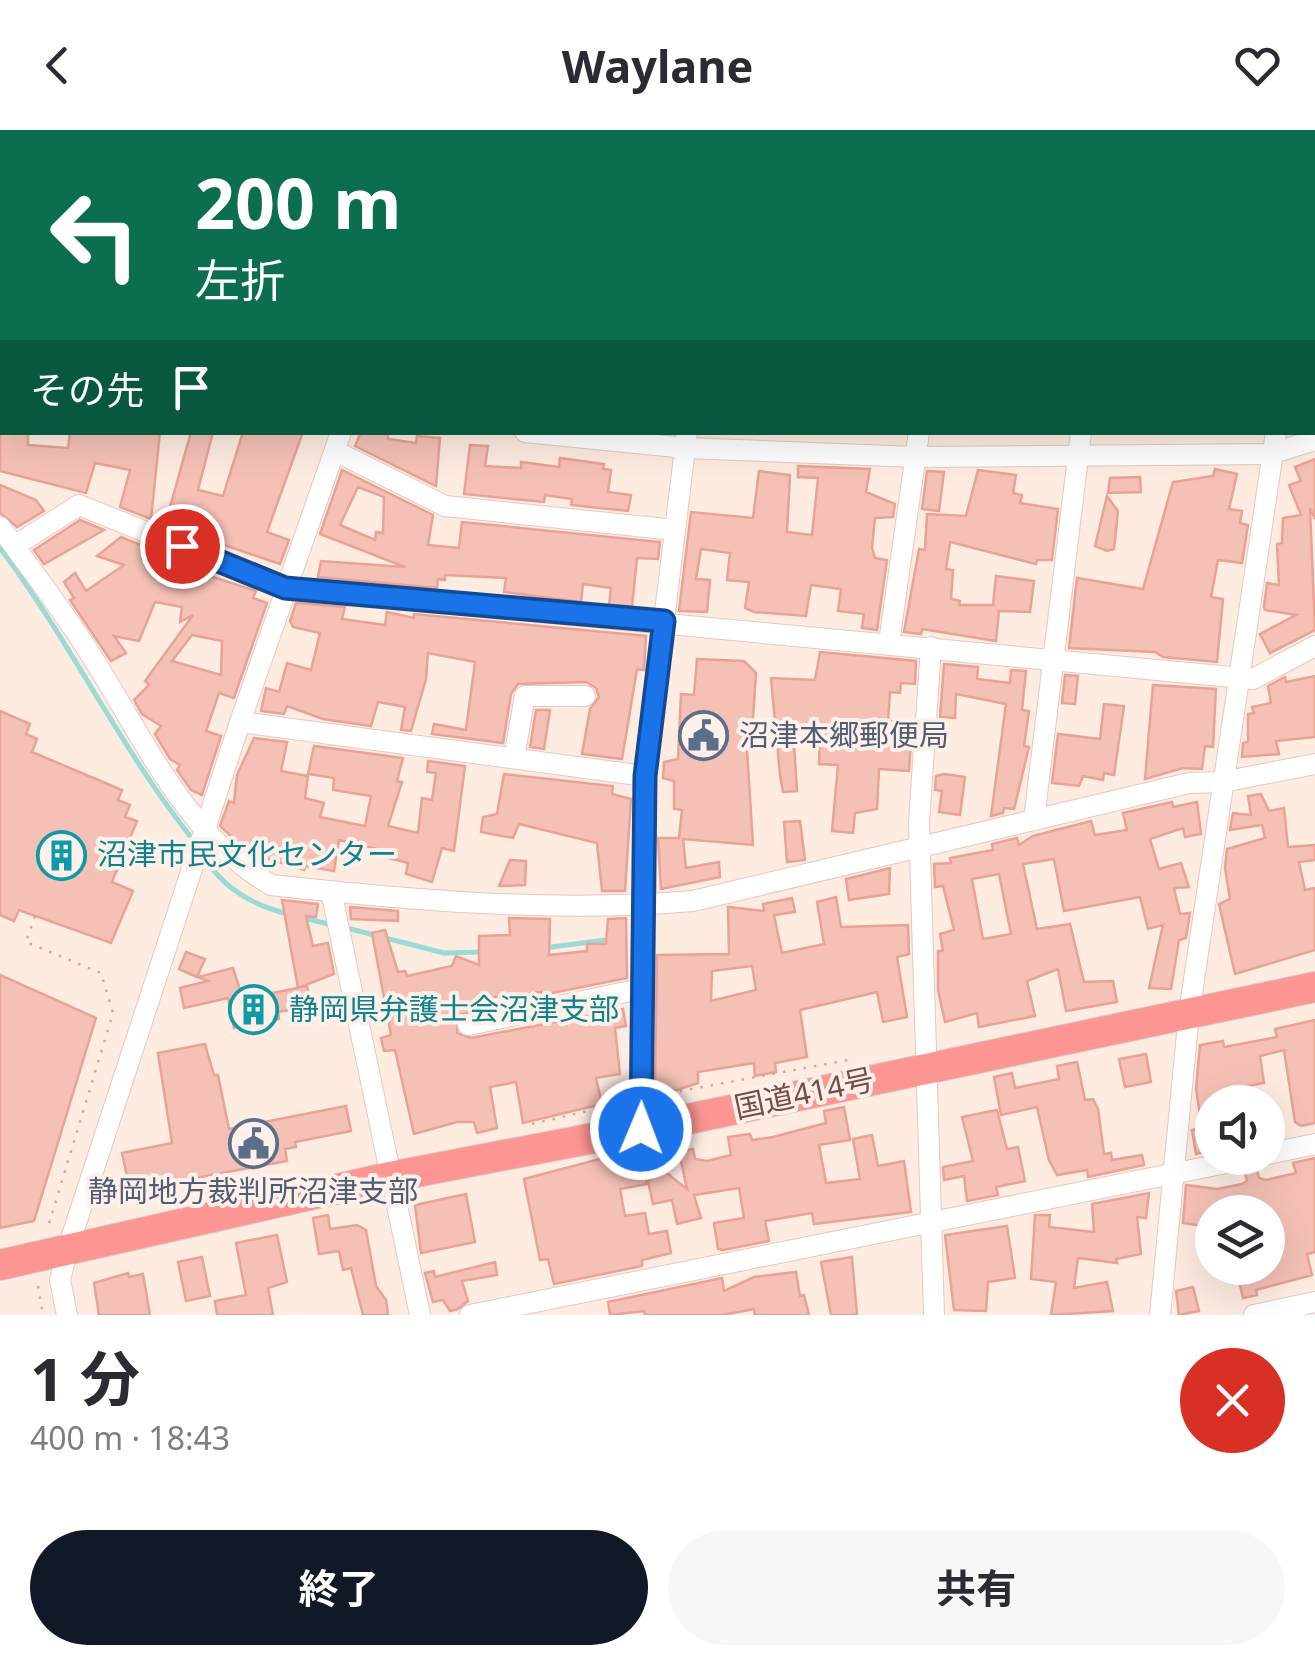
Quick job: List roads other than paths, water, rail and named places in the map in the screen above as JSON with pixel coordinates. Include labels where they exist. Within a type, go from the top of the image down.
[{"type":"highway","name":"国道414号","points":[[0,1264],[56,1244],[641,1129],[1315,986]]},
{"type":"street","points":[[585,435],[916,457],[1081,443],[1270,454],[1315,440]]},
{"type":"street","points":[[888,643],[919,435]]},
{"type":"street","points":[[1160,1315],[1188,1013],[1275,435]]},
{"type":"street","points":[[641,1129],[645,776],[686,440]]},
{"type":"street","points":[[67,1315],[56,1244],[205,831],[338,442],[445,506],[675,530]]},
{"type":"street","points":[[1034,818],[1081,443]]},
{"type":"street","points":[[16,545],[78,505],[285,588],[1253,679],[1315,646]]},
{"type":"street","points":[[0,527],[16,545],[205,831],[240,867],[271,885],[641,906],[693,901],[1189,783],[1222,782],[1315,764]]},
{"type":"street","points":[[932,647],[920,844],[934,1315]]},
{"type":"street","points":[[514,757],[525,696],[585,696]]},
{"type":"street","points":[[240,722],[645,776]]},
{"type":"street","points":[[331,891],[420,1315]]},
{"type":"street","points":[[468,1025],[640,989]]},
{"type":"street","points":[[1285,1150],[1315,1144]]},
{"type":"street","points":[[470,1315],[1195,1169]]},
{"type":"street","points":[[1254,1315],[1315,1302]]},
{"type":"waterway","points":[[0,548],[143,770],[194,841]]},
{"type":"waterway","points":[[203,854],[228,886],[262,906],[288,914]]},
{"type":"waterway","points":[[304,918],[332,925]]},
{"type":"waterway","points":[[343,927],[444,953],[484,952]]},
{"type":"waterway","points":[[544,948],[613,939]]},
{"type":"place","name":"沼津本郷郵便局","points":[[704,736]]},
{"type":"place","name":"沼津市民文化センター","points":[[62,855]]},
{"type":"place","name":"静岡県弁護士会沼津支部","points":[[254,1010]]},
{"type":"place","name":"静岡地方裁判所沼津支部","points":[[253,1143]]}]
